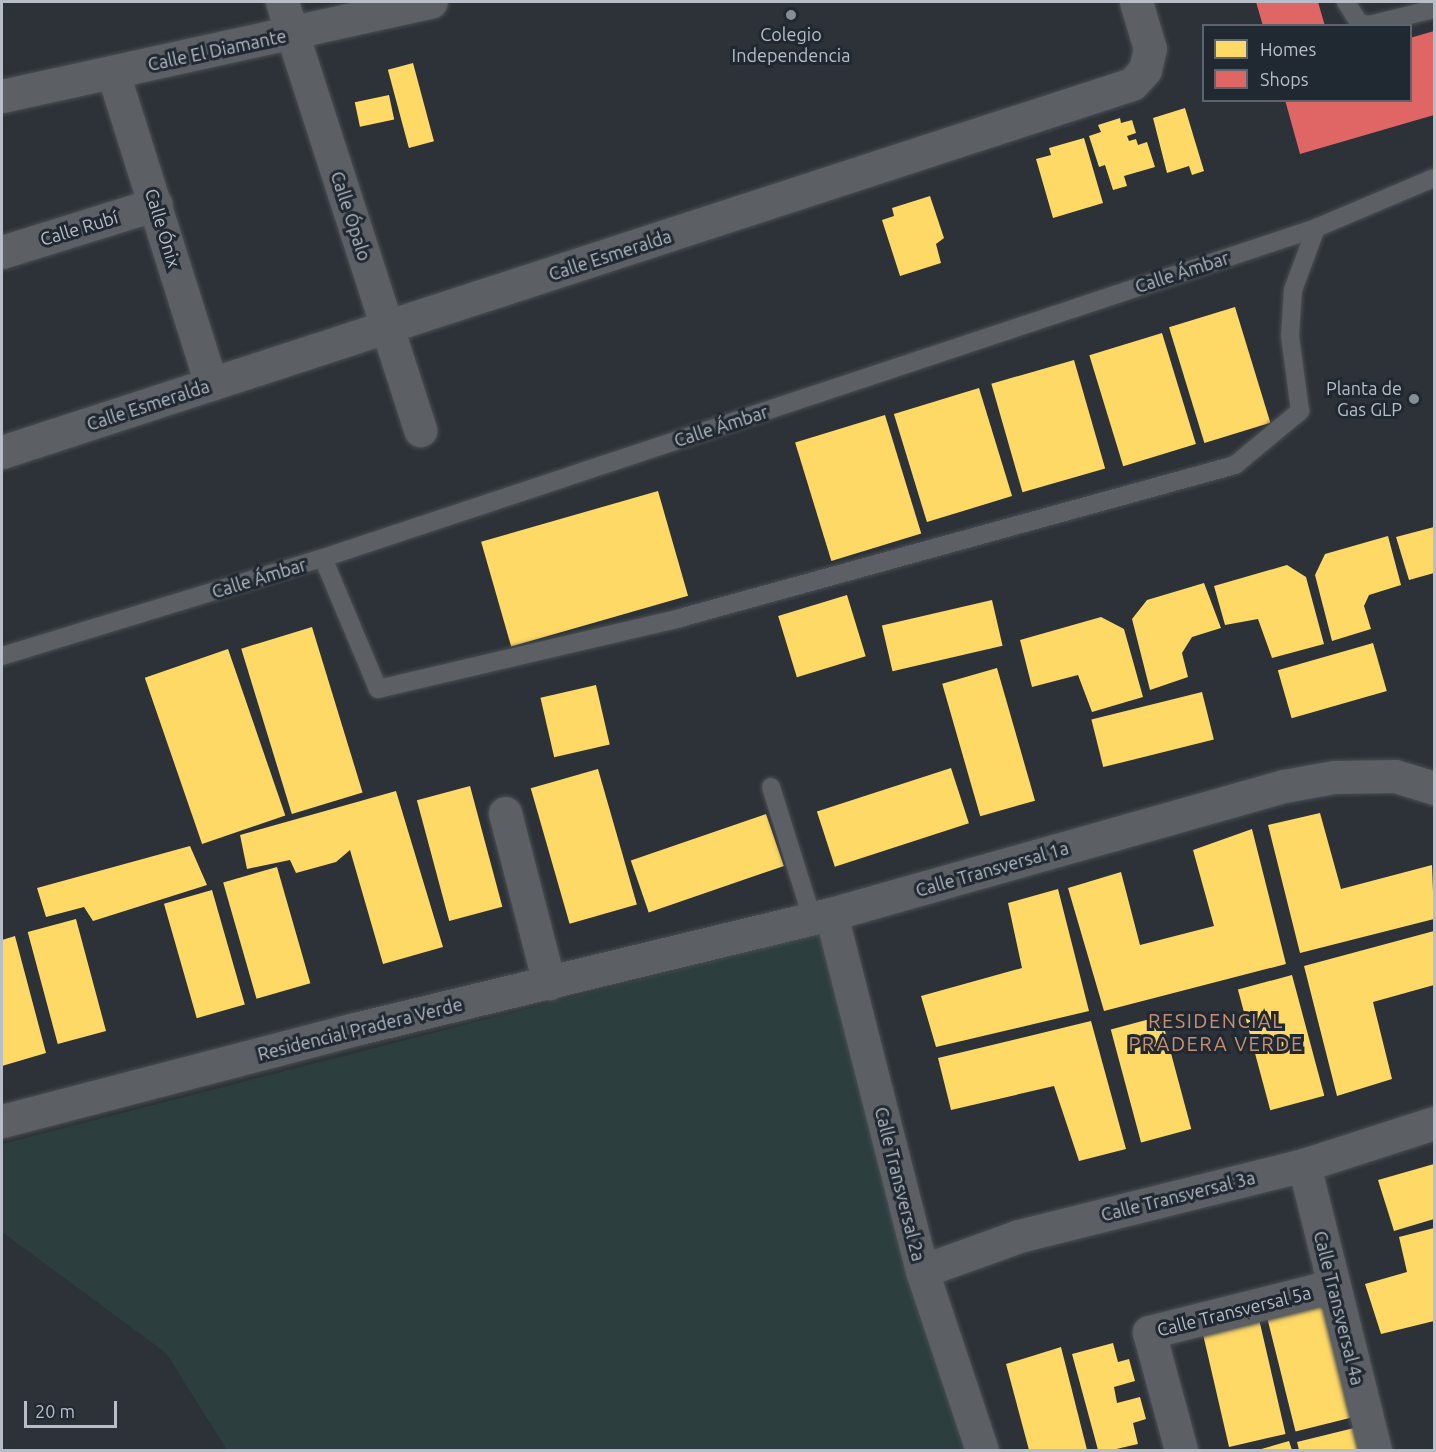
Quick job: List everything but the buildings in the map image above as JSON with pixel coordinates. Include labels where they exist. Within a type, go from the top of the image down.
[{"type":"street","name":"Calle Ópalo","points":[[282,2],[420,430]]},
{"type":"street","name":"Calle El Diamante","points":[[2,96],[431,2]]},
{"type":"street","name":"Calle Esmeralda","points":[[2,452],[1132,84],[1145,70],[1150,49],[1136,2]]},
{"type":"street","name":"Calle Ónix","points":[[113,73],[212,384]]},
{"type":"street","name":"Calle Rubí","points":[[2,252],[156,204]]},
{"type":"street","name":"Calle Transversal 1a","points":[[549,983],[821,916],[1284,786],[1334,777],[1395,776],[1434,788]]},
{"type":"street","points":[[505,813],[549,983]]},
{"type":"street","name":"Calle Transversal 2a","points":[[821,916],[922,1271],[982,1450]]},
{"type":"street","name":"Residencial Pradera Verde","points":[[2,1121],[344,1032],[549,983]]},
{"type":"street","name":"Calle Transversal 3a","points":[[922,1271],[1019,1236],[1304,1165],[1434,1123]]},
{"type":"street","name":"Calle Transversal 4a","points":[[1304,1165],[1332,1286],[1375,1450]]},
{"type":"street","name":"Calle Transversal 5a","points":[[1181,1450],[1149,1332],[1332,1286]]},
{"type":"lane","points":[[1346,2],[1359,23],[1364,24]]},
{"type":"lane","points":[[1373,24],[1434,9]]},
{"type":"lane","name":"Calle Ámbar","points":[[2,657],[322,558],[1316,228],[1434,178]]},
{"type":"lane","points":[[322,558],[378,689],[680,618],[1235,465],[1300,411],[1290,336],[1293,290],[1316,228]]},
{"type":"lane","points":[[771,787],[821,916]]},
{"type":"shaded area","points":[[825,932],[975,1450],[227,1450],[166,1353],[2,1232],[2,1144]]},
{"type":"place","name":"Colegio Independencia","points":[[791,15]]},
{"type":"place","name":"Planta de Gas GLP","points":[[1414,399]]},
{"type":"district","name":"RESIDENCIAL PRADERA VERDE","points":[[1216,1032]]}]
